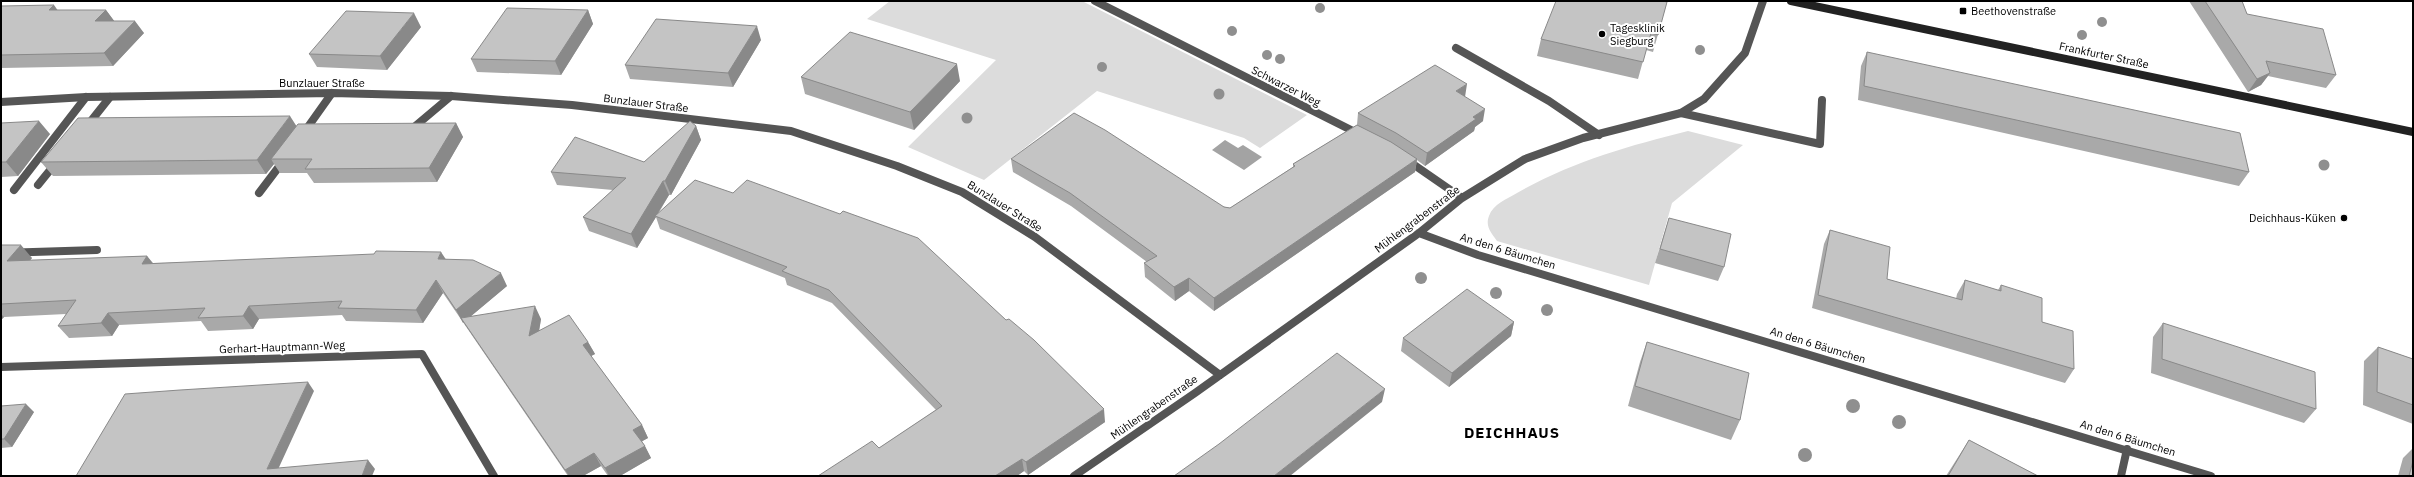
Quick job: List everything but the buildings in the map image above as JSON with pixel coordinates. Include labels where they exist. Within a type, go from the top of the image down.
[{"type":"main road","name":"Frankfurter Straße","points":[[1791,1],[2413,132]]},
{"type":"street","name":"Schwarzer Weg","points":[[1095,1],[1366,137]]},
{"type":"street","name":"Mühlengrabenstraße","points":[[1074,476],[1220,375],[1419,233],[1462,198],[1525,159],[1599,135],[1681,113],[1704,99],[1745,53],[1763,1]]},
{"type":"street","points":[[1456,48],[1549,101],[1599,135]]},
{"type":"street","points":[[300,137],[332,94]]},
{"type":"street","name":"Bunzlauer Straße","points":[[1,102],[86,97],[332,94],[451,96],[572,105],[791,131],[897,166],[962,192],[1035,237],[1220,375]]},
{"type":"street","points":[[413,128],[451,96]]},
{"type":"street","points":[[14,190],[86,97]]},
{"type":"street","points":[[82,132],[110,97]]},
{"type":"street","points":[[1681,113],[1820,144],[1822,100]]},
{"type":"street","points":[[1399,154],[1462,198]]},
{"type":"street","points":[[38,185],[62,156]]},
{"type":"street","points":[[259,193],[287,156]]},
{"type":"street","name":"An den 6 Bäumchen","points":[[1419,233],[1478,255],[2127,449],[2211,476]]},
{"type":"street","points":[[1,253],[97,250]]},
{"type":"street","name":"Gerhart-Hauptmann-Weg","points":[[1,367],[422,354],[494,476]]},
{"type":"street","points":[[2121,476],[2127,449]]},
{"type":"shaded area","points":[[890,1],[1082,1],[1307,115],[1260,148],[1244,138],[1097,91],[984,180],[908,147],[996,60],[867,19]]},
{"type":"shaded area","points":[[1688,131],[1743,145],[1672,203],[1649,285],[1497,241],[1489,229],[1489,216],[1497,205],[1537,182],[1558,172],[1600,156]]},
{"type":"shaded area","points":[[1225,140],[1238,148],[1243,145],[1262,157],[1244,170],[1212,150]]},
{"type":"place","name":"Beethovenstraße","points":[[1963,11]]},
{"type":"place","name":"Tagesklinik Siegburg","points":[[1602,34]]},
{"type":"place","name":"Deichhaus-Küken","points":[[2344,218]]},
{"type":"district","name":"DEICHHAUS","points":[[1512,433]]}]
